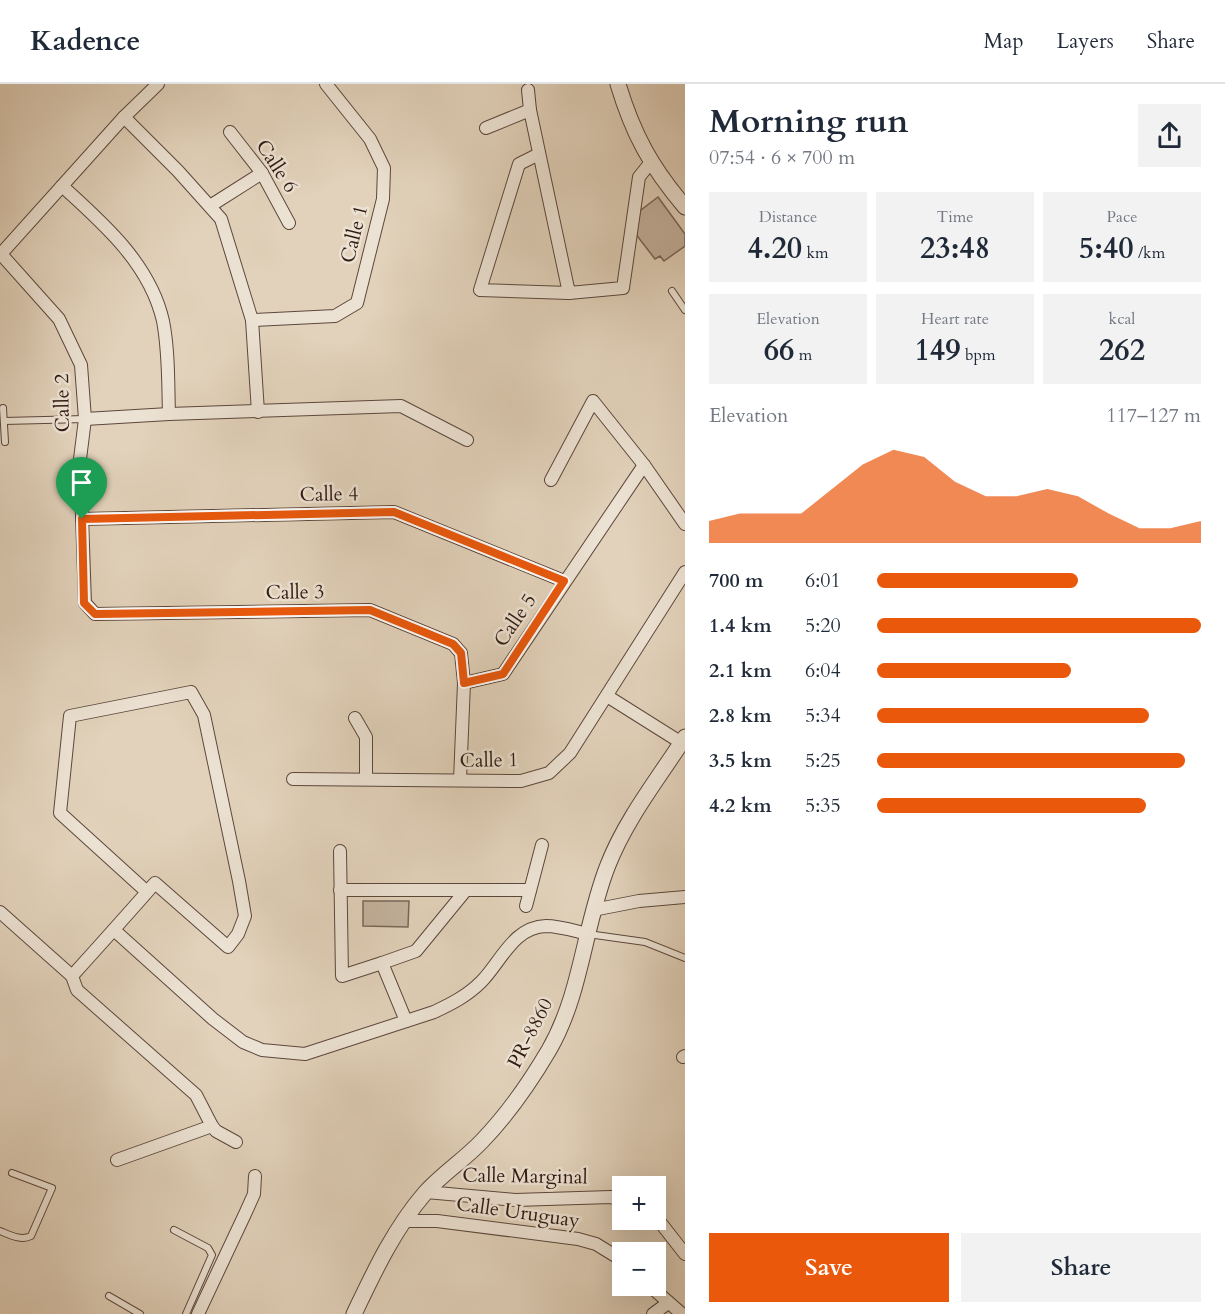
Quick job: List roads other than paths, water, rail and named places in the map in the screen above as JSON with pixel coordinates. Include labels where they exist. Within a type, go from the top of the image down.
[{"type":"street","points":[[1,254],[124,117],[158,84]]},
{"type":"street","name":"Calle 1","points":[[252,320],[335,316],[357,303],[383,199],[384,168],[370,139],[326,84]]},
{"type":"street","points":[[618,84],[634,133],[651,162],[685,207]]},
{"type":"street","points":[[528,90],[539,154],[569,293]]},
{"type":"street","points":[[486,128],[531,110]]},
{"type":"street","points":[[124,117],[221,219],[252,320],[258,412]]},
{"type":"street","name":"Calle 6","points":[[230,132],[262,173],[290,223]]},
{"type":"street","points":[[539,154],[519,164],[480,290],[569,293],[623,288],[639,177],[651,162]]},
{"type":"street","points":[[210,206],[262,173]]},
{"type":"street","points":[[62,186],[103,223],[138,264],[155,298],[164,331],[169,414]]},
{"type":"street","name":"Calle 2","points":[[1,254],[59,319],[81,365],[85,419],[80,459],[84,603],[92,610]]},
{"type":"street","points":[[551,480],[593,402],[644,465],[685,524]]},
{"type":"street","points":[[85,419],[401,406],[467,440]]},
{"type":"street","name":"Calle 5","points":[[464,683],[503,674],[644,465]]},
{"type":"street","name":"Calle 4","points":[[82,519],[394,512],[564,581]]},
{"type":"street","name":"Calle 1","points":[[293,779],[521,781],[549,772],[570,753],[685,572]]},
{"type":"street","name":"Calle 3","points":[[92,610],[95,614],[370,610],[453,644],[461,653],[464,683],[460,780]]},
{"type":"street","points":[[72,976],[114,930],[155,883],[228,948],[238,934],[245,916],[239,881],[204,715],[191,692],[70,716],[60,813],[147,892]]},
{"type":"street","points":[[607,696],[684,742]]},
{"type":"street","points":[[355,718],[366,737],[366,779]]},
{"type":"street","name":"PR-8860","points":[[354,1314],[378,1265],[404,1221],[426,1192],[481,1143],[515,1105],[550,1048],[568,1007],[579,972],[593,910],[608,865],[624,830],[684,742]]},
{"type":"street","points":[[526,906],[542,844]]},
{"type":"street","points":[[339,851],[342,976],[416,951],[466,890]]},
{"type":"street","points":[[340,890],[530,890]]},
{"type":"street","points":[[593,910],[639,901],[685,897]]},
{"type":"street","points":[[0,912],[72,976],[77,990],[196,1095],[216,1131],[236,1142]]},
{"type":"street","points":[[114,930],[213,1019],[243,1042],[262,1050],[305,1054],[452,1004],[483,980],[510,943],[529,931],[546,926],[588,934]]},
{"type":"street","points":[[382,963],[406,1021]]},
{"type":"street","points":[[117,1160],[212,1126]]},
{"type":"street","points":[[198,1314],[254,1194],[255,1176]]},
{"type":"street","name":"Calle Marginal","points":[[426,1192],[515,1200],[612,1197]]},
{"type":"street","name":"Calle Uruguay","points":[[404,1221],[437,1221],[578,1239],[596,1244],[612,1254]]},
{"type":"street","points":[[666,1230],[685,1254]]},
{"type":"street","points":[[661,1296],[682,1314]]},
{"type":"street","points":[[653,1314],[668,1303]]},
{"type":"lane","points":[[672,291],[685,310]]},
{"type":"lane","points":[[3,408],[5,442]]},
{"type":"lane","points":[[4,421],[85,419]]},
{"type":"lane","points":[[588,934],[645,942],[685,958]]},
{"type":"lane","points":[[0,1231],[17,1238],[31,1236],[52,1188],[12,1173]]},
{"type":"lane","points":[[174,1230],[208,1248],[212,1255],[186,1314]]},
{"type":"lane","points":[[109,1296],[140,1314]]}]
